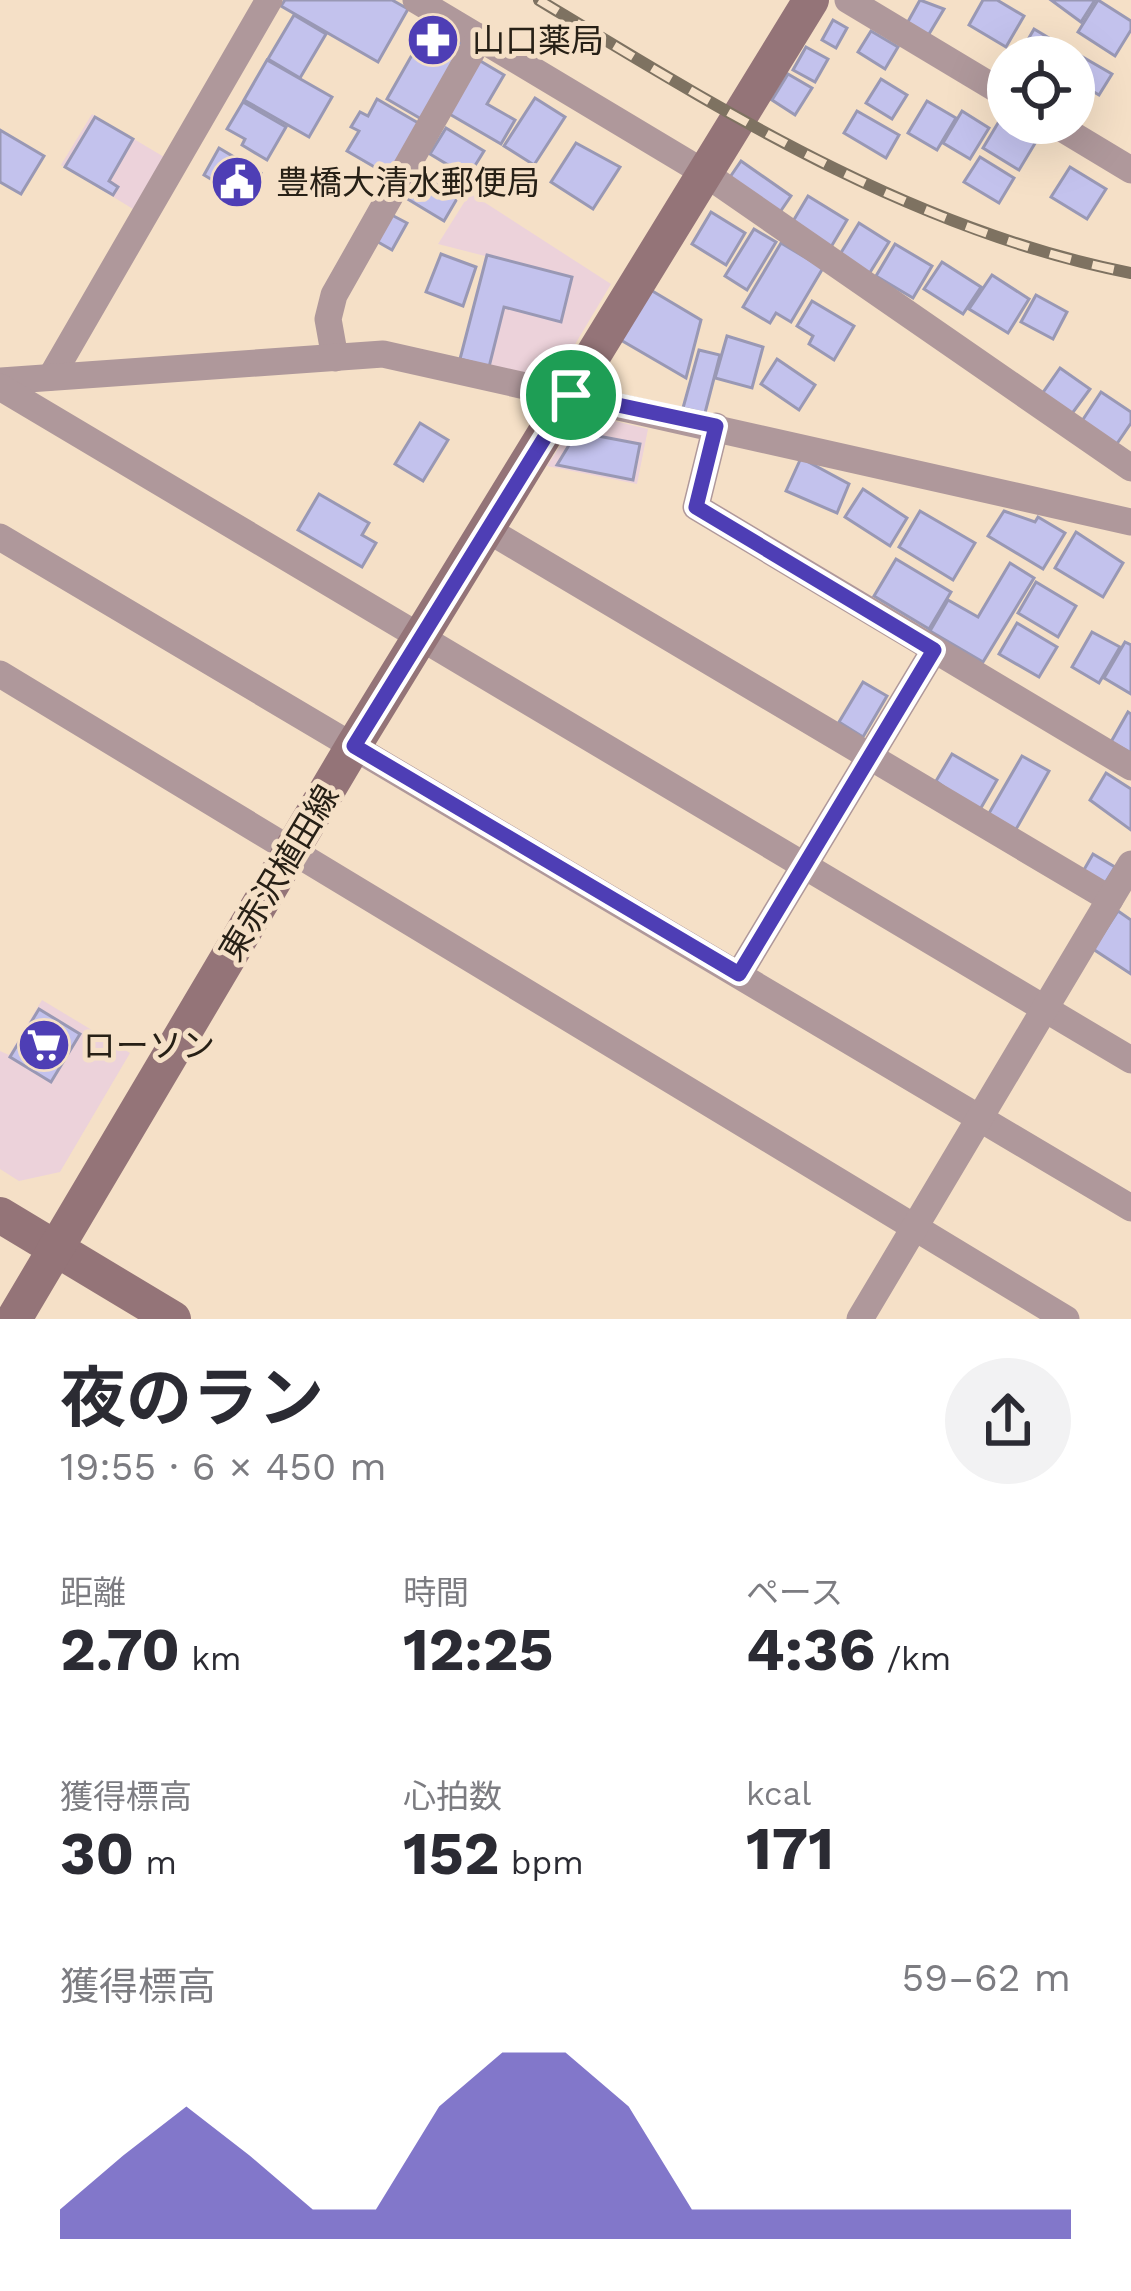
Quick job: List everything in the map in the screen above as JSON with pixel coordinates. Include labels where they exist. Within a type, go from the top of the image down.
[{"type":"main road","name":"東赤沢植田線","points":[[14,1319],[354,746],[812,0]]},
{"type":"main road","points":[[0,1215],[172,1319]]},
{"type":"street","points":[[51,377],[269,0]]},
{"type":"street","points":[[416,0],[703,172],[1131,468]]},
{"type":"street","points":[[848,0],[987,83]]},
{"type":"street","points":[[335,358],[328,319],[334,295],[480,38]]},
{"type":"street","points":[[1088,144],[1131,170]]},
{"type":"street","points":[[0,384],[383,354],[1131,522]]},
{"type":"street","points":[[0,384],[1131,1060]]},
{"type":"street","points":[[716,426],[696,507],[1131,767]]},
{"type":"street","points":[[488,530],[1110,899]]},
{"type":"street","points":[[0,537],[1131,1208]]},
{"type":"street","points":[[739,974],[872,760],[934,650]]},
{"type":"street","points":[[0,674],[1066,1319]]},
{"type":"street","points":[[860,1319],[1131,864]]},
{"type":"shaded area","points":[[92,114],[164,157],[133,209],[61,165]]},
{"type":"shaded area","points":[[470,193],[611,284],[552,383],[459,361],[485,256],[438,244]]},
{"type":"shaded area","points":[[581,413],[648,429],[637,484],[547,466]]},
{"type":"shaded area","points":[[42,1000],[130,1053],[60,1172],[19,1181],[0,1169],[0,1051],[9,1055]]},
{"type":"building","points":[[285,0],[392,0],[408,9],[378,62],[281,6]]},
{"type":"building","points":[[920,0],[944,9],[926,39],[905,27]]},
{"type":"building","points":[[983,0],[997,0],[1024,16],[1012,36],[988,36],[969,25]]},
{"type":"building","points":[[1051,0],[1095,0],[1081,22]]},
{"type":"building","points":[[1098,0],[1131,21],[1131,30],[1115,56],[1095,43],[1095,36],[1078,32]]},
{"type":"building","points":[[294,15],[326,34],[300,78],[268,59]]},
{"type":"building","points":[[833,20],[847,28],[836,48],[822,40]]},
{"type":"building","points":[[429,25],[465,46],[423,120],[387,99]]},
{"type":"building","points":[[871,31],[898,47],[885,69],[858,52]]},
{"type":"building","points":[[806,47],[828,59],[815,82],[793,70]]},
{"type":"building","points":[[477,59],[504,75],[487,104],[515,120],[501,144],[446,112]]},
{"type":"building","points":[[267,60],[332,97],[309,137],[244,100]]},
{"type":"building","points":[[1095,64],[1112,74],[1099,95],[1095,93]]},
{"type":"building","points":[[788,74],[812,88],[795,115],[772,100]]},
{"type":"building","points":[[881,79],[907,95],[892,119],[866,103]]},
{"type":"building","points":[[535,98],[565,117],[534,165],[504,146]]},
{"type":"building","points":[[377,99],[420,124],[390,176],[347,151],[359,131],[351,127],[360,112],[368,116]]},
{"type":"building","points":[[927,101],[956,118],[937,150],[908,133]]},
{"type":"building","points":[[243,102],[286,127],[267,160],[227,129]]},
{"type":"building","points":[[857,111],[899,135],[886,158],[844,133]]},
{"type":"building","points":[[962,111],[987,127],[970,159],[943,143]]},
{"type":"building","points":[[95,117],[133,139],[109,181],[118,187],[113,195],[65,167]]},
{"type":"building","points":[[446,128],[484,151],[468,177],[430,154]]},
{"type":"building","points":[[0,130],[44,156],[21,194],[0,182]]},
{"type":"building","points":[[987,141],[1035,144],[1019,170],[983,148]]},
{"type":"building","points":[[576,143],[620,167],[593,209],[551,182]]},
{"type":"building","points":[[219,148],[261,173],[246,200],[204,175]]},
{"type":"building","points":[[980,157],[1014,178],[999,203],[964,182]]},
{"type":"building","points":[[741,161],[791,196],[778,215],[728,180]]},
{"type":"building","points":[[1070,167],[1106,189],[1087,219],[1051,197]]},
{"type":"building","points":[[411,169],[458,197],[444,221],[396,192]]},
{"type":"building","points":[[808,196],[847,220],[831,247],[792,223]]},
{"type":"building","points":[[386,212],[407,223],[392,250],[371,238]]},
{"type":"building","points":[[711,212],[745,233],[726,265],[692,244]]},
{"type":"building","points":[[859,223],[889,242],[869,274],[839,256]]},
{"type":"building","points":[[754,229],[776,242],[747,290],[725,276]]},
{"type":"building","points":[[781,243],[823,268],[791,322],[776,313],[770,323],[743,307]]},
{"type":"building","points":[[895,244],[932,266],[913,298],[876,276]]},
{"type":"building","points":[[441,254],[476,267],[463,306],[426,292]]},
{"type":"building","points":[[487,255],[572,277],[561,322],[504,307],[489,367],[460,359]]},
{"type":"building","points":[[942,262],[981,287],[963,314],[924,289]]},
{"type":"building","points":[[992,275],[1029,299],[1008,333],[969,309]]},
{"type":"building","points":[[649,289],[701,320],[686,378],[619,339]]},
{"type":"building","points":[[1036,295],[1067,312],[1053,339],[1021,322]]},
{"type":"building","points":[[812,301],[854,326],[834,360],[809,344],[813,336],[797,326]]},
{"type":"building","points":[[727,336],[763,347],[752,388],[715,378]]},
{"type":"building","points":[[699,350],[720,355],[705,413],[683,408]]},
{"type":"building","points":[[777,359],[815,385],[799,410],[761,384]]},
{"type":"building","points":[[1060,368],[1090,389],[1071,415],[1042,394]]},
{"type":"building","points":[[1101,392],[1131,412],[1131,423],[1114,448],[1080,424]]},
{"type":"building","points":[[420,423],[448,440],[423,481],[395,464]]},
{"type":"building","points":[[577,432],[640,444],[633,480],[557,465]]},
{"type":"building","points":[[801,458],[849,484],[837,513],[786,491]]},
{"type":"building","points":[[863,489],[907,518],[890,546],[845,517]]},
{"type":"building","points":[[319,494],[369,523],[362,535],[376,543],[362,567],[298,530]]},
{"type":"building","points":[[920,511],[975,543],[953,580],[899,547]]},
{"type":"building","points":[[1004,511],[1035,522],[1038,517],[1065,533],[1043,569],[988,536]]},
{"type":"building","points":[[1076,532],[1123,563],[1103,597],[1055,568]]},
{"type":"building","points":[[896,559],[951,592],[929,629],[874,596]]},
{"type":"building","points":[[1010,563],[1034,578],[983,662],[930,631],[948,600],[978,617]]},
{"type":"building","points":[[1036,582],[1076,606],[1058,637],[1018,613]]},
{"type":"building","points":[[1017,623],[1057,647],[1039,677],[999,654]]},
{"type":"building","points":[[1092,632],[1120,647],[1099,683],[1072,667]]},
{"type":"building","points":[[1125,642],[1131,645],[1131,694],[1104,678]]},
{"type":"building","points":[[863,682],[887,696],[863,737],[839,722]]},
{"type":"building","points":[[1128,712],[1131,714],[1131,753],[1111,742]]},
{"type":"building","points":[[952,754],[997,780],[978,813],[936,781]]},
{"type":"building","points":[[1022,756],[1049,771],[1015,831],[988,815]]},
{"type":"building","points":[[1106,773],[1131,789],[1131,830],[1090,800]]},
{"type":"building","points":[[1093,854],[1115,867],[1102,888],[1081,875]]},
{"type":"building","points":[[1118,911],[1131,920],[1131,974],[1093,949]]},
{"type":"building","points":[[39,1009],[80,1034],[51,1082],[10,1057]]},
{"type":"railway","points":[[539,0],[751,125],[898,198],[973,229],[1131,273]]},
{"type":"place","name":"山口薬局","points":[[433,40]]},
{"type":"place","name":"豊橋大清水郵便局","points":[[237,182]]},
{"type":"place","name":"ローソン","points":[[44,1045]]},
{"type":"route","points":[[571,395],[716,426],[696,507],[934,650],[872,760],[739,974],[354,746],[571,395]]}]
